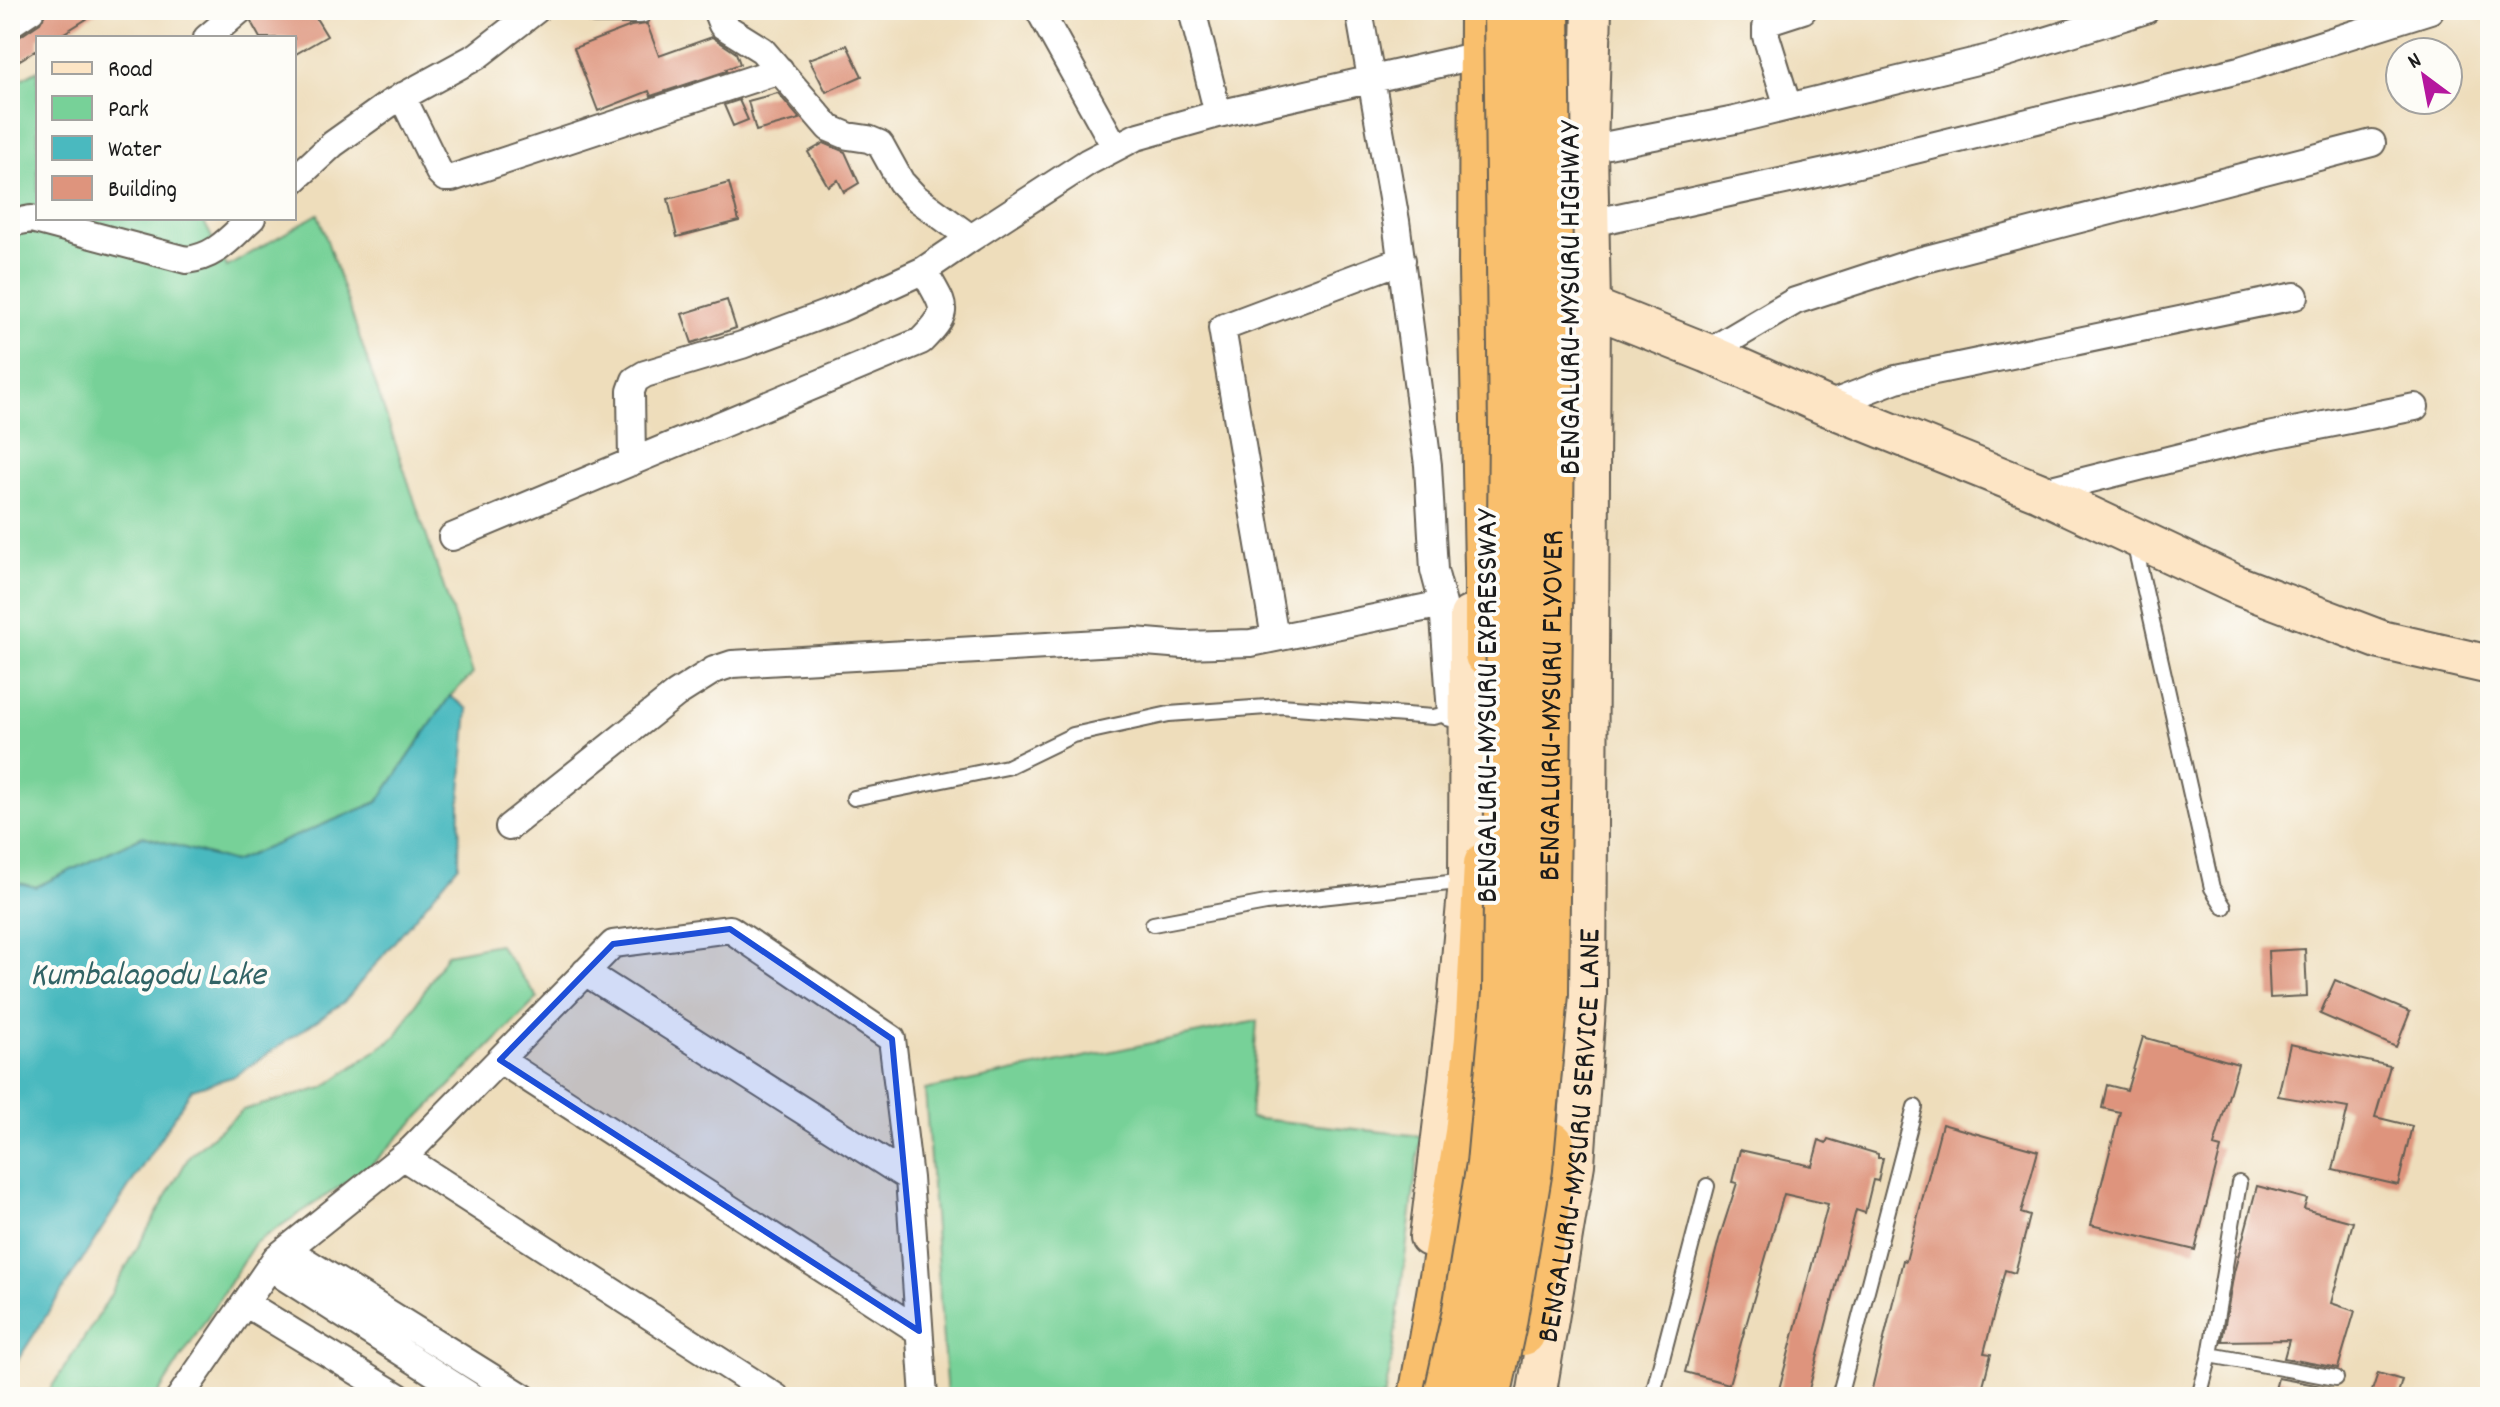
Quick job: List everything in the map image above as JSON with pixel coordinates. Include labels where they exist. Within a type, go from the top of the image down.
[{"type":"highway","name":"BENGALURU-MYSURU EXPRESSWAY","points":[[1420,1387],[1467,1133],[1477,1038],[1484,917],[1487,568],[1481,270],[1482,10]]},
{"type":"highway","name":"BENGALURU-MYSURU EXPRESSWAY","points":[[1420,1387],[1464,1316],[1489,1164],[1505,992],[1511,432],[1506,10]]},
{"type":"highway","name":"BENGALURU-MYSURU FLYOVER","points":[[1525,1395],[1504,1323],[1530,1169],[1546,994],[1552,426],[1547,10]]},
{"type":"highway","name":"BENGALURU-MYSURU HIGHWAY","points":[[1525,1395],[1565,1009],[1580,302],[1568,10]]},
{"type":"street","points":[[10,24],[31,10]]},
{"type":"street","points":[[209,36],[240,10]]},
{"type":"street","points":[[296,178],[333,144],[402,96],[477,56],[536,10]]},
{"type":"street","points":[[594,10],[640,10]]},
{"type":"street","points":[[716,10],[722,25],[762,50],[829,128],[880,144],[901,182],[915,197],[971,238]]},
{"type":"street","points":[[1039,10],[1115,147]]},
{"type":"street","points":[[1192,10],[1218,114]]},
{"type":"street","points":[[1359,10],[1402,260],[1428,465],[1434,570],[1443,604],[1460,714]]},
{"type":"street","name":"BENGALURU-MYSURU EXPRESSWAY","points":[[1420,1387],[1430,1233],[1468,881],[1460,714],[1472,397],[1470,10]]},
{"type":"street","points":[[1580,302],[1591,223],[1588,149],[1592,10]]},
{"type":"street","points":[[1788,107],[1766,27],[1772,20],[1803,10]]},
{"type":"street","points":[[1588,149],[1735,120],[1993,57],[2146,10]]},
{"type":"street","points":[[1591,223],[1826,172],[2243,69],[2430,10]]},
{"type":"street","points":[[632,462],[631,391],[635,380],[645,374],[756,340],[839,309],[924,270],[1115,147],[1136,137],[1218,114],[1470,57]]},
{"type":"street","points":[[402,96],[445,178],[780,70]]},
{"type":"street","points":[[1707,353],[1795,301],[1897,268],[2372,143]]},
{"type":"street","points":[[10,223],[31,219],[186,260],[204,258],[250,220]]},
{"type":"street","points":[[1275,638],[1222,328],[1402,260]]},
{"type":"street","points":[[452,537],[921,341],[940,322],[943,313],[924,270]]},
{"type":"street","points":[[1481,270],[1580,302],[1707,353],[1826,406],[2039,492],[2239,586],[2381,640],[2490,665]]},
{"type":"street","points":[[1826,406],[1896,379],[2295,296]]},
{"type":"street","points":[[2039,492],[2248,440],[2415,407]]},
{"type":"street","points":[[509,827],[685,688],[714,670],[732,664],[1134,641],[1183,645],[1251,643],[1443,604]]},
{"type":"street","points":[[180,1397],[276,1258],[403,1157],[613,944],[730,929],[892,1039],[909,1178],[924,1397]]},
{"type":"street","points":[[585,972],[909,1178]]},
{"type":"street","points":[[500,1060],[919,1331]]},
{"type":"street","points":[[403,1157],[776,1397]]},
{"type":"street","points":[[276,1258],[294,1254],[523,1397]]},
{"type":"street","points":[[276,1258],[283,1276],[472,1397]]},
{"type":"street","points":[[245,1303],[399,1397]]},
{"type":"street","points":[[1420,1387],[1525,1395]]},
{"type":"lane","points":[[2133,537],[2212,888],[2224,907]]},
{"type":"lane","points":[[854,798],[1007,767],[1073,735],[1160,715],[1281,706],[1433,717],[1460,714]]},
{"type":"lane","points":[[1153,924],[1266,903],[1468,881]]},
{"type":"lane","points":[[1839,1397],[1915,1107]]},
{"type":"lane","points":[[2199,1397],[2210,1355],[2239,1183]]},
{"type":"lane","points":[[1652,1397],[1707,1186]]},
{"type":"lane","points":[[2210,1355],[2336,1378]]},
{"type":"highlighted area","points":[[730,929],[892,1039],[919,1331],[500,1060],[613,944]]},
{"type":"green space","points":[[36,71],[36,220],[203,220],[227,267],[318,214],[473,674],[450,696],[378,802],[233,862],[143,836],[36,887],[10,881],[10,85]]},
{"type":"green space","points":[[498,944],[538,998],[368,1168],[255,1243],[156,1397],[45,1397],[99,1315],[190,1155],[243,1110],[323,1088],[396,1036],[447,954]]},
{"type":"green space","points":[[1257,1021],[1250,1118],[1421,1136],[1384,1397],[947,1397],[925,1090]]},
{"type":"water","name":"Kumbalagodu Lake","points":[[450,696],[468,709],[460,803],[459,865],[344,1002],[235,1076],[192,1089],[10,1372],[10,881],[36,887],[143,836],[233,862],[378,802]]},
{"type":"building","points":[[47,10],[101,10],[59,36],[36,36],[36,50],[10,66],[10,40],[40,23]]},
{"type":"building","points":[[256,10],[311,10],[327,36],[296,54],[296,36],[259,36],[251,22]]},
{"type":"building","points":[[647,24],[659,56],[712,37],[736,53],[740,64],[651,96],[649,91],[598,111],[574,48],[631,26]]},
{"type":"building","points":[[847,45],[862,76],[826,92],[809,59]]},
{"type":"building","points":[[778,93],[800,119],[756,131],[748,101]]},
{"type":"building","points":[[739,100],[748,120],[733,126],[724,105]]},
{"type":"building","points":[[824,143],[845,152],[859,183],[844,192],[838,180],[828,186],[808,152]]},
{"type":"building","points":[[729,183],[739,221],[677,237],[668,199]]},
{"type":"building","points":[[727,300],[736,328],[692,343],[682,314]]},
{"type":"building","points":[[2305,949],[2307,996],[2270,998],[2268,951]]},
{"type":"building","points":[[2335,980],[2410,1012],[2396,1047],[2320,1014]]},
{"type":"building","points":[[2143,1037],[2238,1064],[2214,1146],[2221,1148],[2195,1250],[2091,1225],[2120,1112],[2102,1108],[2107,1085],[2127,1090]]},
{"type":"building","points":[[2290,1044],[2390,1066],[2375,1117],[2412,1126],[2398,1185],[2333,1170],[2348,1108],[2278,1096]]},
{"type":"building","points":[[1942,1124],[2038,1151],[2021,1213],[2030,1216],[2015,1273],[2005,1270],[1984,1353],[1991,1354],[1980,1397],[1870,1397],[1903,1260],[1906,1261]]},
{"type":"building","points":[[1828,1139],[1883,1158],[1878,1181],[1873,1180],[1865,1213],[1856,1210],[1807,1397],[1778,1393],[1828,1204],[1784,1194],[1729,1384],[1685,1372],[1719,1239],[1737,1183],[1732,1182],[1740,1150],[1812,1166],[1819,1140],[1826,1143]]},
{"type":"building","points":[[2257,1186],[2307,1199],[2304,1209],[2353,1222],[2331,1303],[2355,1311],[2338,1368],[2284,1358],[2289,1340],[2222,1341],[2234,1272]]},
{"type":"building","points":[[2378,1373],[2402,1380],[2397,1397],[2370,1397]]},
{"type":"building","points":[[2278,1378],[2332,1388],[2329,1397],[2273,1397]]}]
